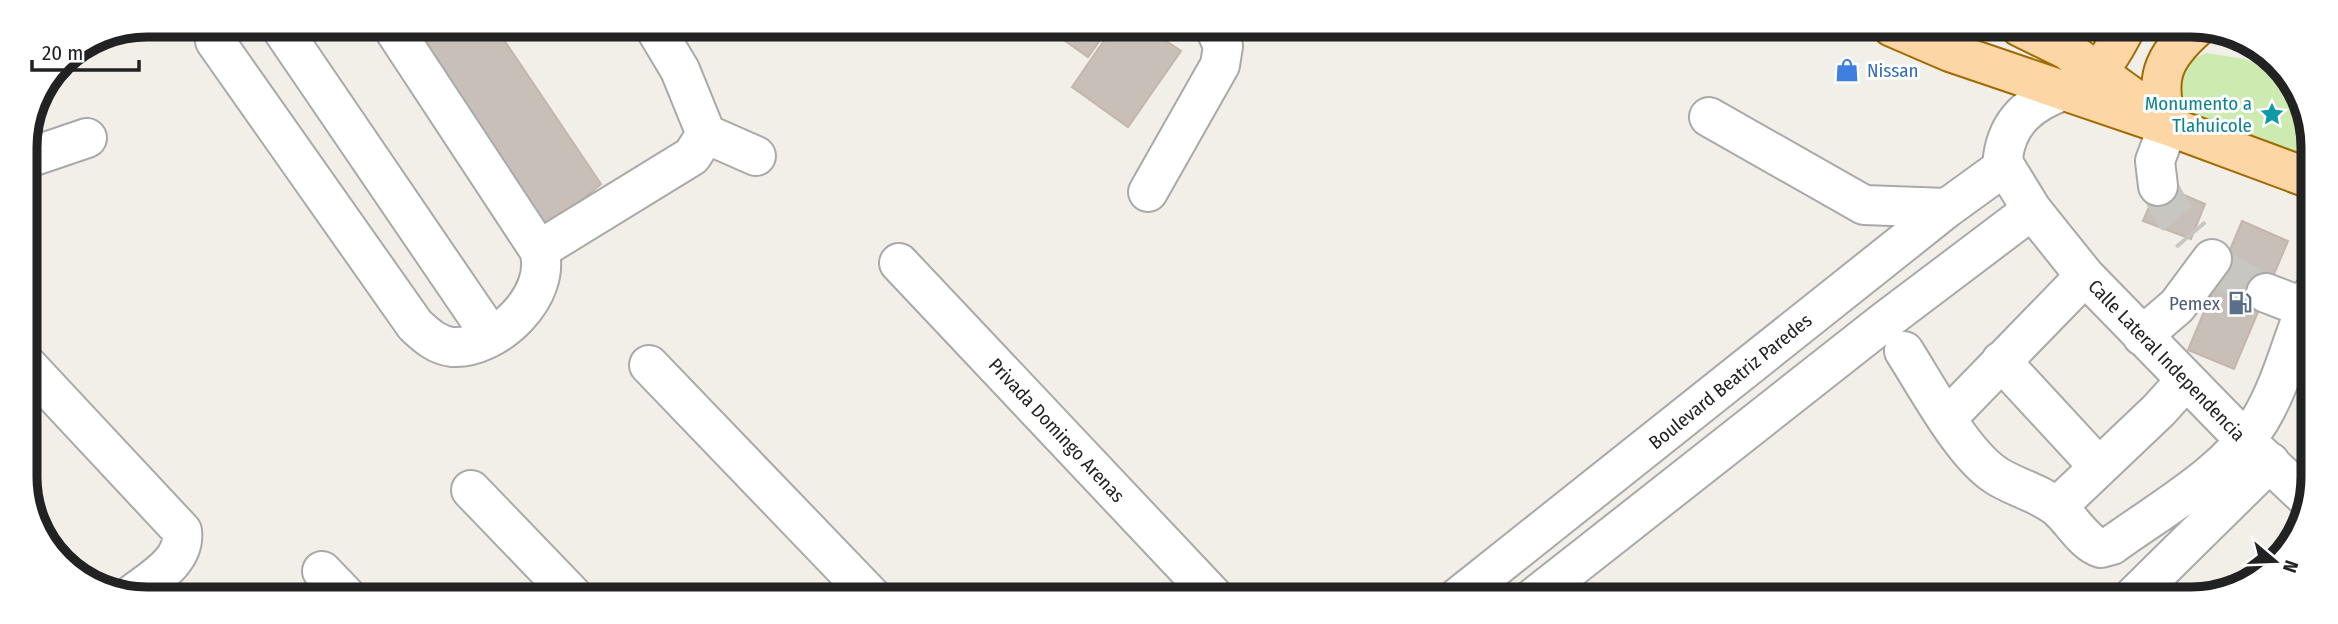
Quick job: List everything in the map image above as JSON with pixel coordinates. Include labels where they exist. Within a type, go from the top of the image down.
[{"type":"main road","points":[[1915,37],[1950,52],[2168,125],[2301,179]]},
{"type":"main road","points":[[2040,37],[2099,70],[2168,125]]},
{"type":"main road","points":[[2063,91],[2099,70],[2109,59],[2121,37]]},
{"type":"main road","points":[[2168,125],[2160,86],[2162,71],[2186,37]]},
{"type":"street","points":[[287,37],[491,336]]},
{"type":"street","points":[[215,41],[415,325],[430,340],[450,347],[472,345],[491,336],[518,316],[530,300],[541,274],[539,250],[399,37]]},
{"type":"street","points":[[660,37],[680,70],[706,134],[756,156]]},
{"type":"street","points":[[1148,192],[1220,65],[1223,46],[1219,37]]},
{"type":"street","points":[[1546,587],[1885,321],[2032,210],[2005,166],[2005,143],[2021,113],[2044,98],[2063,91]]},
{"type":"street","points":[[1709,117],[1864,205],[1947,208]]},
{"type":"street","points":[[2158,187],[2155,161],[2168,125]]},
{"type":"street","points":[[539,250],[692,156],[706,134]]},
{"type":"street","points":[[37,155],[87,138]]},
{"type":"street","name":"Boulevard Beatriz Paredes","points":[[1471,587],[1947,208],[2005,166]]},
{"type":"street","name":"Calle Lateral Independencia","points":[[2032,210],[2085,276],[2142,336],[2300,491]]},
{"type":"street","points":[[2142,336],[2176,306],[2208,255]]},
{"type":"street","name":"Privada Domingo Arenas","points":[[899,263],[1205,587]]},
{"type":"street","points":[[1947,418],[2085,276]]},
{"type":"street","points":[[2266,293],[2301,300]]},
{"type":"street","points":[[2141,587],[2258,451],[2270,400],[2301,319]]},
{"type":"street","points":[[1904,351],[1947,418],[1996,475],[2057,507],[2095,546],[2107,547],[2219,467],[2258,451]]},
{"type":"street","points":[[2001,361],[2099,467]]},
{"type":"street","points":[[649,365],[862,587]]},
{"type":"street","points":[[2057,507],[2186,380]]},
{"type":"street","points":[[37,386],[182,531],[180,552],[142,587]]},
{"type":"street","points":[[471,490],[564,587]]},
{"type":"green space","points":[[2206,53],[2245,59],[2269,69],[2293,105],[2299,125],[2301,163],[2188,114],[2176,101],[2179,70],[2190,60]]},
{"type":"building","points":[[420,37],[502,37],[601,184],[547,229]]},
{"type":"building","points":[[1060,37],[1102,37],[1088,57]]},
{"type":"building","points":[[1106,37],[1160,37],[1181,51],[1128,127],[1072,87]]},
{"type":"building","points":[[2159,184],[2205,204],[2191,239],[2143,221]]},
{"type":"building","points":[[2242,221],[2288,241],[2234,369],[2188,350]]},
{"type":"tunnel","points":[[2158,186],[2174,215],[2192,236]]},
{"type":"tunnel","points":[[2221,270],[2266,293]]},
{"type":"place","name":"Nissan","points":[[1847,70]]},
{"type":"place","name":"Monumento a Tlahuicole","points":[[2272,114]]},
{"type":"place","name":"Pemex","points":[[2240,303]]}]
